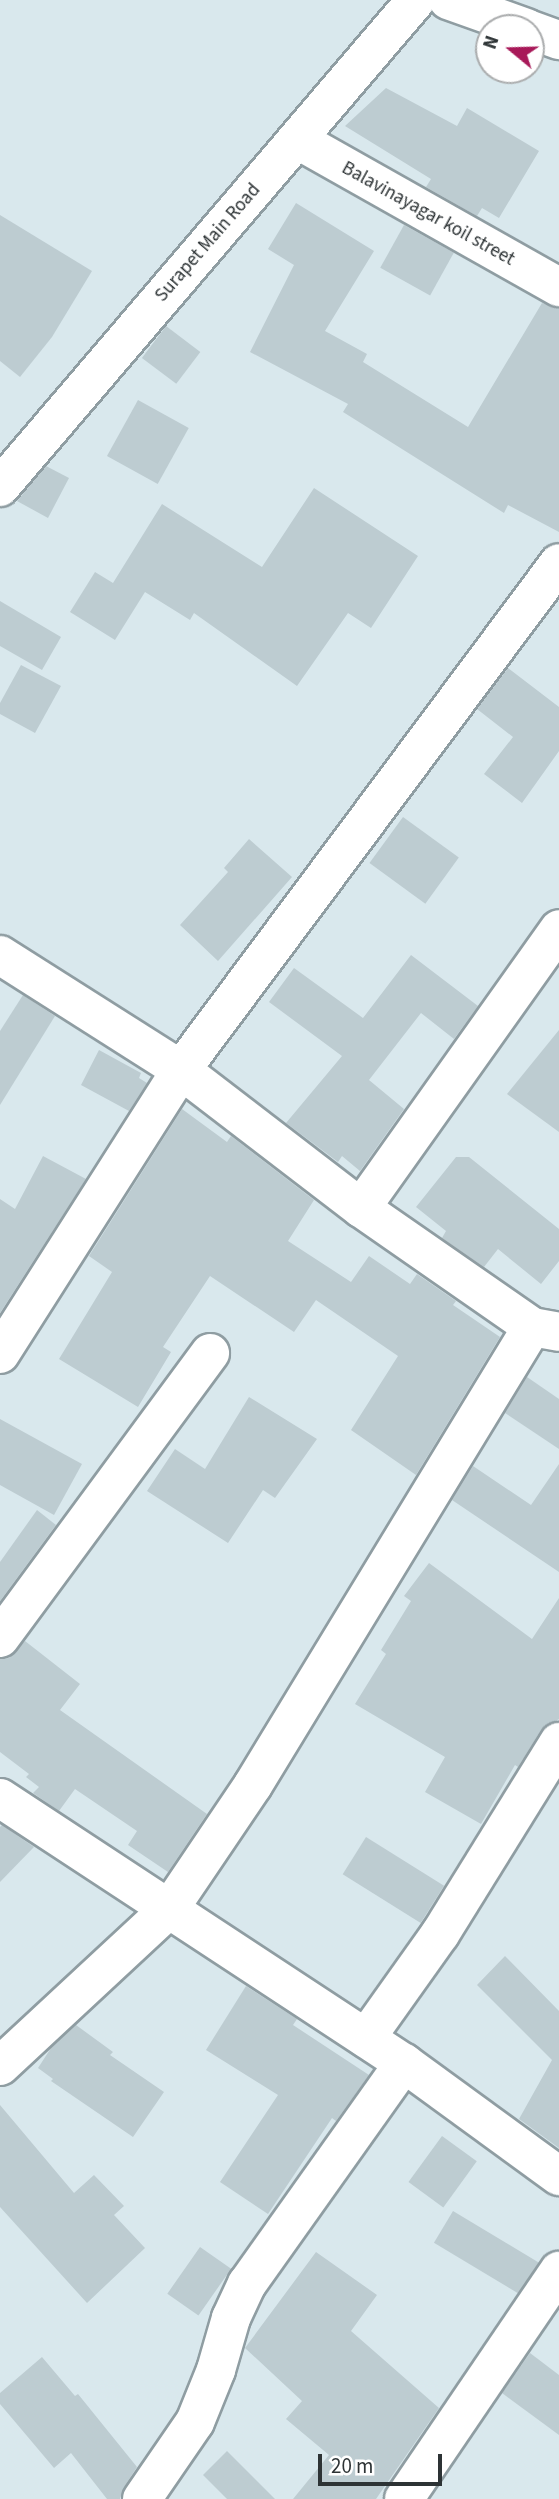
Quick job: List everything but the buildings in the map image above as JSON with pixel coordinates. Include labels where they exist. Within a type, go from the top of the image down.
[{"type":"street","name":"Surapet Main Road","points":[[0,487],[416,0]]},
{"type":"street","points":[[448,0],[487,14]]},
{"type":"street","name":"Balavinayagar koil street","points":[[298,140],[559,287]]},
{"type":"street","points":[[0,1354],[181,1070],[559,563]]},
{"type":"street","points":[[361,1208],[559,929]]},
{"type":"street","points":[[0,956],[181,1070],[361,1208],[546,1330],[253,1785],[170,1908],[0,2066]]},
{"type":"street","points":[[0,1638],[210,1353]]},
{"type":"street","points":[[366,2038],[440,1934],[559,1742]]},
{"type":"street","points":[[0,1798],[404,2063],[559,2176]]},
{"type":"street","points":[[142,2499],[195,2422],[216,2370],[231,2318],[247,2284],[404,2063]]},
{"type":"street","points":[[404,2499],[559,2271]]}]
